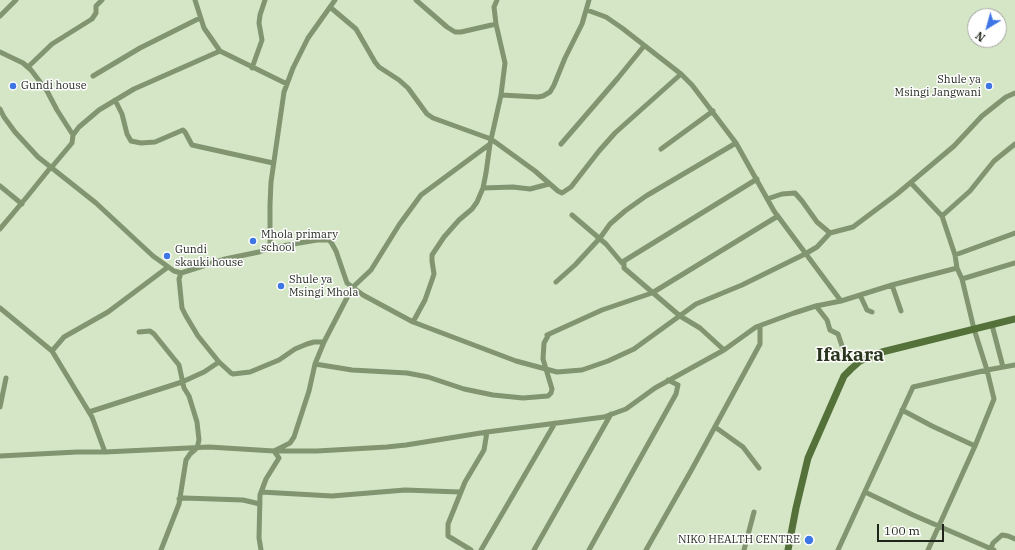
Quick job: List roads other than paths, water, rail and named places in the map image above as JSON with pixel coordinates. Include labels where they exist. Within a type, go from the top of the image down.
[{"type":"main road","points":[[788,550],[808,458],[844,376],[860,361],[882,352],[1015,319]]},
{"type":"street","points":[[0,16],[16,0]]},
{"type":"street","points":[[28,67],[52,44],[92,19],[96,13],[96,6],[102,0]]},
{"type":"street","points":[[195,0],[200,18],[209,36],[220,51],[286,84]]},
{"type":"street","points":[[252,68],[262,40],[259,23],[264,0]]},
{"type":"street","points":[[270,248],[270,205],[273,163],[286,84],[308,38],[335,0]]},
{"type":"street","points":[[416,0],[447,27],[455,32],[496,24]]},
{"type":"street","points":[[413,322],[426,300],[434,274],[432,255],[444,237],[459,220],[474,208],[483,188],[501,96],[505,63],[496,24],[494,7],[497,0]]},
{"type":"street","points":[[501,96],[538,97],[544,96],[550,92],[580,29],[589,0]]},
{"type":"street","points":[[330,8],[356,29],[379,67],[399,80],[408,88],[427,114],[433,118],[491,141],[534,171],[562,193],[567,191],[615,133],[681,74]]},
{"type":"street","points":[[587,10],[606,17],[622,28],[681,74],[692,85],[736,143],[778,216],[841,301]]},
{"type":"street","points":[[93,76],[140,48],[200,18]]},
{"type":"street","points":[[561,144],[644,46]]},
{"type":"street","points":[[0,229],[72,143],[73,135],[79,127],[90,117],[134,89],[220,51]]},
{"type":"street","points":[[0,52],[28,67],[47,91],[73,135]]},
{"type":"street","points":[[0,109],[2,119],[38,157],[96,203],[153,256],[174,271],[181,273],[224,259],[259,252],[270,248],[317,240],[328,240],[331,242],[336,251],[345,280],[352,288],[413,322],[516,361],[557,372],[582,370],[608,362],[634,349],[696,304],[742,285],[805,254],[817,247],[830,233],[853,227],[911,183],[956,143],[982,116],[1015,93]]},
{"type":"street","points":[[115,100],[122,114],[128,137],[131,141],[141,143],[154,142],[183,130],[192,145],[273,163]]},
{"type":"street","points":[[661,149],[713,111]]},
{"type":"street","points":[[274,451],[290,443],[294,437],[309,391],[315,364],[324,342],[352,288],[371,270],[399,225],[421,195],[491,141]]},
{"type":"street","points":[[556,282],[600,238],[610,224],[625,211],[646,196],[736,143]]},
{"type":"street","points":[[942,216],[970,191],[994,161],[1015,144]]},
{"type":"street","points":[[572,215],[600,238],[622,263],[757,179]]},
{"type":"street","points":[[911,183],[942,216],[955,255],[957,268],[962,279],[974,329],[987,370],[994,402],[976,446],[928,550]]},
{"type":"street","points":[[483,188],[513,187],[530,190],[549,184]]},
{"type":"street","points":[[0,186],[22,204]]},
{"type":"street","points":[[767,199],[782,194],[795,193],[817,222],[830,233]]},
{"type":"street","points":[[315,364],[352,370],[407,372],[476,392],[493,395],[523,398],[548,396],[552,389],[543,359],[546,335],[602,310],[652,293],[778,216]]},
{"type":"street","points":[[955,255],[1015,233]]},
{"type":"street","points":[[624,261],[624,268],[652,293],[680,316],[700,328],[724,350]]},
{"type":"street","points":[[962,279],[1015,264]]},
{"type":"street","points":[[52,351],[64,337],[108,312],[168,267]]},
{"type":"street","points":[[0,456],[197,448],[317,451],[406,445],[487,432],[604,417],[626,409],[655,388],[724,350],[760,326],[816,306],[841,301],[892,285],[957,268]]},
{"type":"street","points":[[181,273],[182,308],[198,336],[231,374],[242,373],[279,360],[295,349],[307,344],[324,342]]},
{"type":"street","points":[[892,285],[901,311]]},
{"type":"street","points":[[860,295],[867,310],[872,312]]},
{"type":"street","points":[[816,306],[827,320],[830,330],[838,334],[840,337],[844,352]]},
{"type":"street","points":[[0,308],[52,351],[89,412],[106,452]]},
{"type":"street","points":[[992,325],[1003,368]]},
{"type":"street","points":[[646,550],[760,344],[760,326]]},
{"type":"street","points":[[139,332],[150,332],[156,336],[179,365],[182,382],[191,402],[197,422],[197,448],[186,460],[179,499],[180,504],[161,550]]},
{"type":"street","points":[[89,412],[182,382],[204,372],[219,362]]},
{"type":"street","points":[[838,550],[914,387],[1015,365]]},
{"type":"street","points":[[0,407],[6,378]]},
{"type":"street","points":[[589,550],[676,394],[678,385],[668,380]]},
{"type":"street","points":[[902,410],[932,426],[976,446]]},
{"type":"street","points":[[534,550],[611,414]]},
{"type":"street","points":[[481,550],[554,423]]},
{"type":"street","points":[[715,427],[743,447],[759,468]]},
{"type":"street","points":[[471,550],[448,536],[448,524],[460,492],[484,450],[487,432]]},
{"type":"street","points":[[261,550],[259,538],[261,492],[269,473],[279,458],[274,451]]},
{"type":"street","points":[[261,492],[332,496],[405,490],[460,492]]},
{"type":"street","points":[[866,492],[989,549],[1002,535],[1015,539]]},
{"type":"street","points":[[179,499],[243,500],[260,504]]},
{"type":"street","points":[[744,550],[754,512]]},
{"type":"place","name":"Gundi house","points":[[13,86]]},
{"type":"place","name":"Shule ya Msingi Jangwani","points":[[989,86]]},
{"type":"place","name":"Mhola primary school","points":[[253,241]]},
{"type":"place","name":"Gundi skauki house","points":[[167,256]]},
{"type":"place","name":"Shule ya Msingi Mhola","points":[[281,286]]},
{"type":"place","name":"NIKO HEALTH CENTRE","points":[[809,540]]},
{"type":"district","name":"Ifakara","points":[[850,356]]}]
